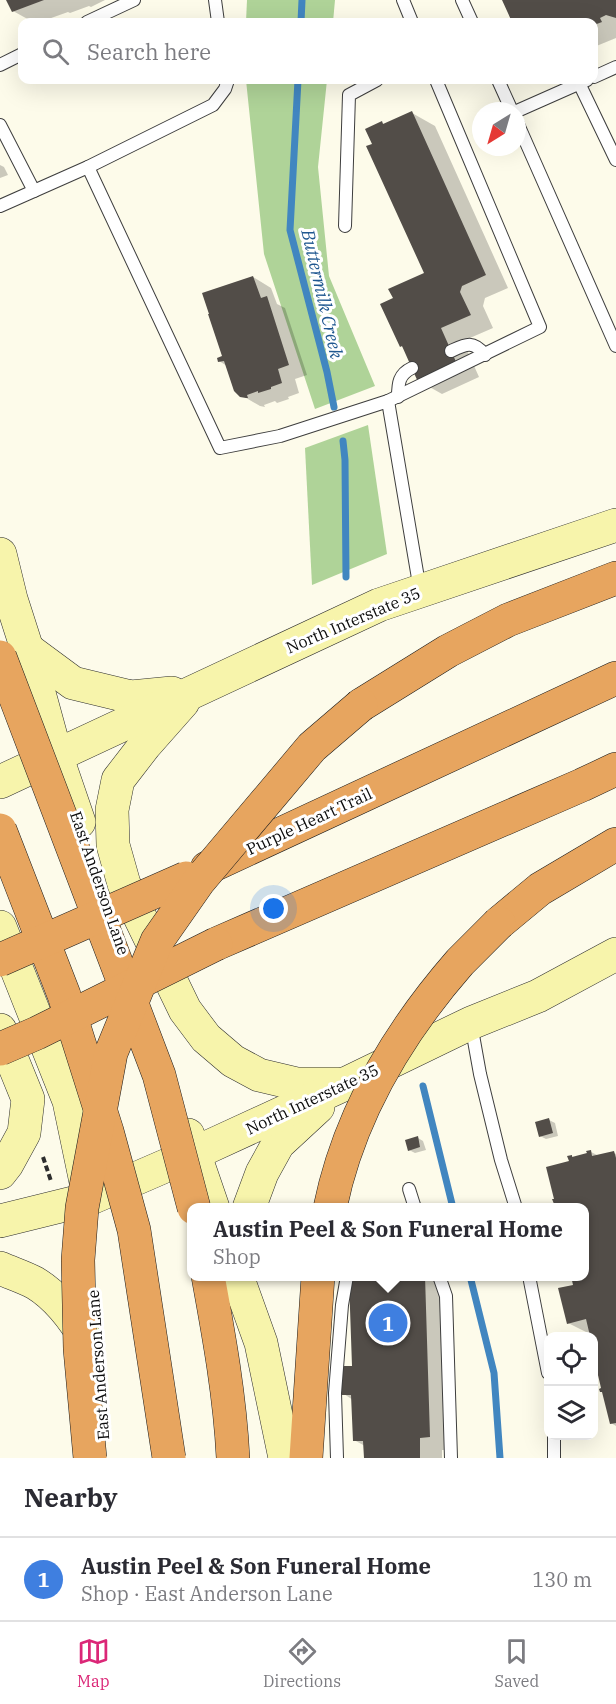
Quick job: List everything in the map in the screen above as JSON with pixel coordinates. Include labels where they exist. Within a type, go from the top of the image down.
[{"type":"highway","points":[[90,1458],[80,1349],[78,1260],[82,1208],[111,1053],[157,941],[199,881],[312,747],[361,705],[448,651],[508,620],[616,578]]},
{"type":"highway","points":[[9,657],[159,1075],[193,1203]]},
{"type":"highway","name":"Purple Heart Trail","points":[[0,960],[186,878],[616,678]]},
{"type":"highway","points":[[0,1054],[37,1033],[216,944],[616,769]]},
{"type":"highway","points":[[0,830],[64,995],[110,1142],[134,1230],[169,1458]]},
{"type":"highway","points":[[331,1203],[353,1129],[379,1075],[406,1032],[432,997],[461,962],[499,923],[540,889],[616,844]]},
{"type":"highway","points":[[0,1048],[37,1033]]},
{"type":"highway","points":[[209,1281],[216,1318],[233,1458]]},
{"type":"highway","points":[[306,1458],[318,1281]]},
{"type":"main road","name":"North Interstate 35","points":[[0,782],[379,605],[616,525]]},
{"type":"main road","name":"East Anderson Lane","points":[[0,554],[11,599],[9,657],[56,755],[211,1203]]},
{"type":"main road","points":[[9,657],[73,683],[131,697],[192,692]]},
{"type":"main road","points":[[192,692],[145,745],[118,780],[112,810],[113,845],[124,884],[185,1010],[206,1038],[234,1061],[259,1076],[297,1084],[345,1084]]},
{"type":"main road","name":"East Anderson Lane","points":[[0,927],[69,1101],[89,1199],[95,1356],[105,1458]]},
{"type":"main road","name":"North Interstate 35","points":[[0,1221],[89,1199],[345,1084],[471,1023],[538,996],[616,954]]},
{"type":"main road","points":[[0,1030],[28,1099],[24,1133],[0,1173]]},
{"type":"main road","points":[[251,1203],[262,1173],[278,1144],[345,1084]]},
{"type":"main road","points":[[0,1268],[35,1283],[62,1305],[77,1323],[95,1356]]},
{"type":"main road","points":[[239,1281],[261,1344]]},
{"type":"main road","points":[[250,1281],[285,1458]]},
{"type":"lane","points":[[96,18],[134,0]]},
{"type":"lane","points":[[215,0],[217,18]]},
{"type":"lane","points":[[402,0],[410,18]]},
{"type":"lane","points":[[462,0],[470,18]]},
{"type":"lane","points":[[0,65],[18,56]]},
{"type":"lane","points":[[598,75],[616,67]]},
{"type":"lane","points":[[0,206],[88,167],[213,105],[227,84]]},
{"type":"lane","points":[[345,226],[349,95],[370,84]]},
{"type":"lane","points":[[88,167],[220,448],[280,436],[393,399],[540,327],[438,84]]},
{"type":"lane","points":[[500,84],[508,102]]},
{"type":"lane","points":[[526,107],[576,84]]},
{"type":"lane","points":[[584,84],[616,160]]},
{"type":"lane","points":[[0,125],[34,191]]},
{"type":"lane","points":[[526,142],[616,346]]},
{"type":"lane","points":[[451,351],[466,344],[479,347],[485,354]]},
{"type":"lane","points":[[412,368],[404,372],[398,381],[393,399],[421,591]]},
{"type":"lane","points":[[471,1023],[482,1085],[511,1203]]},
{"type":"lane","points":[[409,1189],[413,1203]]},
{"type":"lane","points":[[337,1458],[335,1393],[346,1281]]},
{"type":"lane","points":[[441,1281],[446,1296],[451,1458]]},
{"type":"lane","points":[[530,1281],[544,1349]]},
{"type":"lane","points":[[554,1440],[554,1458]]},
{"type":"green space","points":[[247,0],[335,0],[333,18],[246,18]]},
{"type":"green space","points":[[246,84],[327,84],[318,167],[329,276],[375,386],[315,409],[264,254]]},
{"type":"green space","points":[[368,425],[387,554],[312,585],[305,448]]},
{"type":"building","points":[[6,0],[44,0],[12,12]]},
{"type":"building","points":[[502,0],[616,0],[616,18],[606,15],[600,18],[602,22],[598,24],[598,18],[510,18]]},
{"type":"building","points":[[412,111],[486,275],[462,286],[460,292],[471,315],[441,328],[457,364],[418,382],[380,304],[393,298],[388,289],[424,273],[366,146],[372,144],[365,129]]},
{"type":"building","points":[[253,276],[261,298],[267,296],[289,365],[278,369],[282,383],[271,389],[247,395],[248,398],[246,398],[240,397],[234,391],[224,361],[218,362],[217,358],[222,356],[202,293]]},
{"type":"building","points":[[549,1118],[553,1133],[539,1137],[535,1122]]},
{"type":"building","points":[[418,1136],[420,1147],[408,1151],[405,1140]]},
{"type":"building","points":[[591,1150],[592,1156],[614,1151],[616,1158],[616,1423],[610,1424],[602,1392],[599,1389],[601,1388],[598,1375],[598,1332],[589,1332],[586,1319],[567,1324],[558,1288],[573,1285],[572,1281],[589,1281],[589,1203],[554,1203],[546,1167],[569,1161],[567,1156],[587,1153],[586,1151]]},
{"type":"building","points":[[349,1281],[425,1281],[430,1437],[420,1438],[420,1458],[364,1458],[363,1441],[353,1441],[351,1395],[342,1395],[341,1366],[352,1366]]},
{"type":"waterway","name":"Buttermilk Creek","points":[[301,18],[302,0]]},
{"type":"waterway","name":"Buttermilk Creek","points":[[298,84],[290,230],[334,407]]},
{"type":"waterway","name":"Buttermilk Creek","points":[[343,441],[346,577]]},
{"type":"waterway","name":"Buttermilk Creek","points":[[423,1086],[452,1203]]},
{"type":"waterway","name":"Buttermilk Creek","points":[[471,1281],[494,1373],[500,1458]]},
{"type":"place","name":"Austin Peel & Son Funeral Home","points":[[388,1323]]}]
